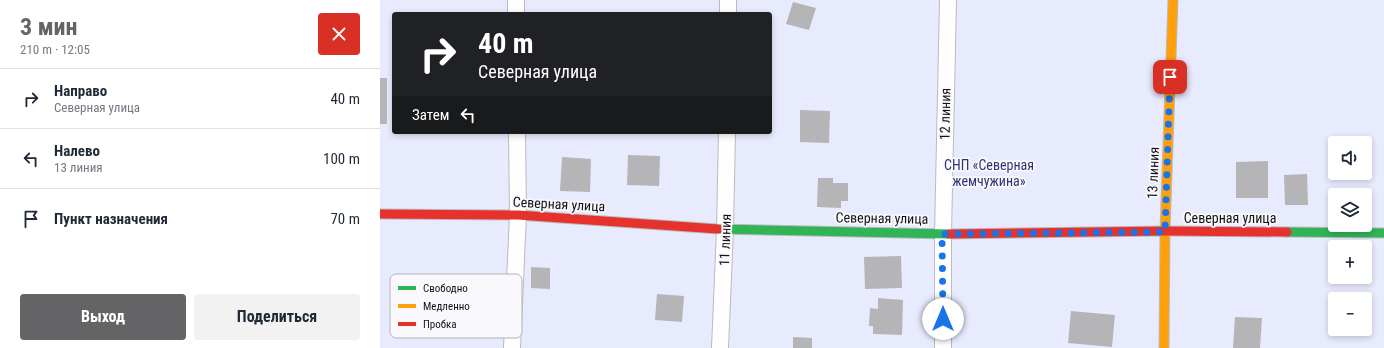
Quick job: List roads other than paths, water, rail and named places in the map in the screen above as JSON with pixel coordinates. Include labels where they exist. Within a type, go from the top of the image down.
[{"type":"street","points":[[516,0],[516,12]]},
{"type":"street","points":[[728,0],[728,12]]},
{"type":"street","name":"12 линия","points":[[943,348],[942,234],[948,0]]},
{"type":"street","name":"13 линия","points":[[1164,348],[1165,232],[1173,0]]},
{"type":"street","points":[[515,274],[518,215],[517,134]]},
{"type":"street","name":"11 линия","points":[[720,348],[727,134]]},
{"type":"street","name":"Северная улица","points":[[380,214],[518,215],[725,229],[942,234],[1384,232]]},
{"type":"street","points":[[512,338],[512,348]]},
{"type":"park label","name":"СНП «Северная жемчужина»","points":[[989,174]]}]
